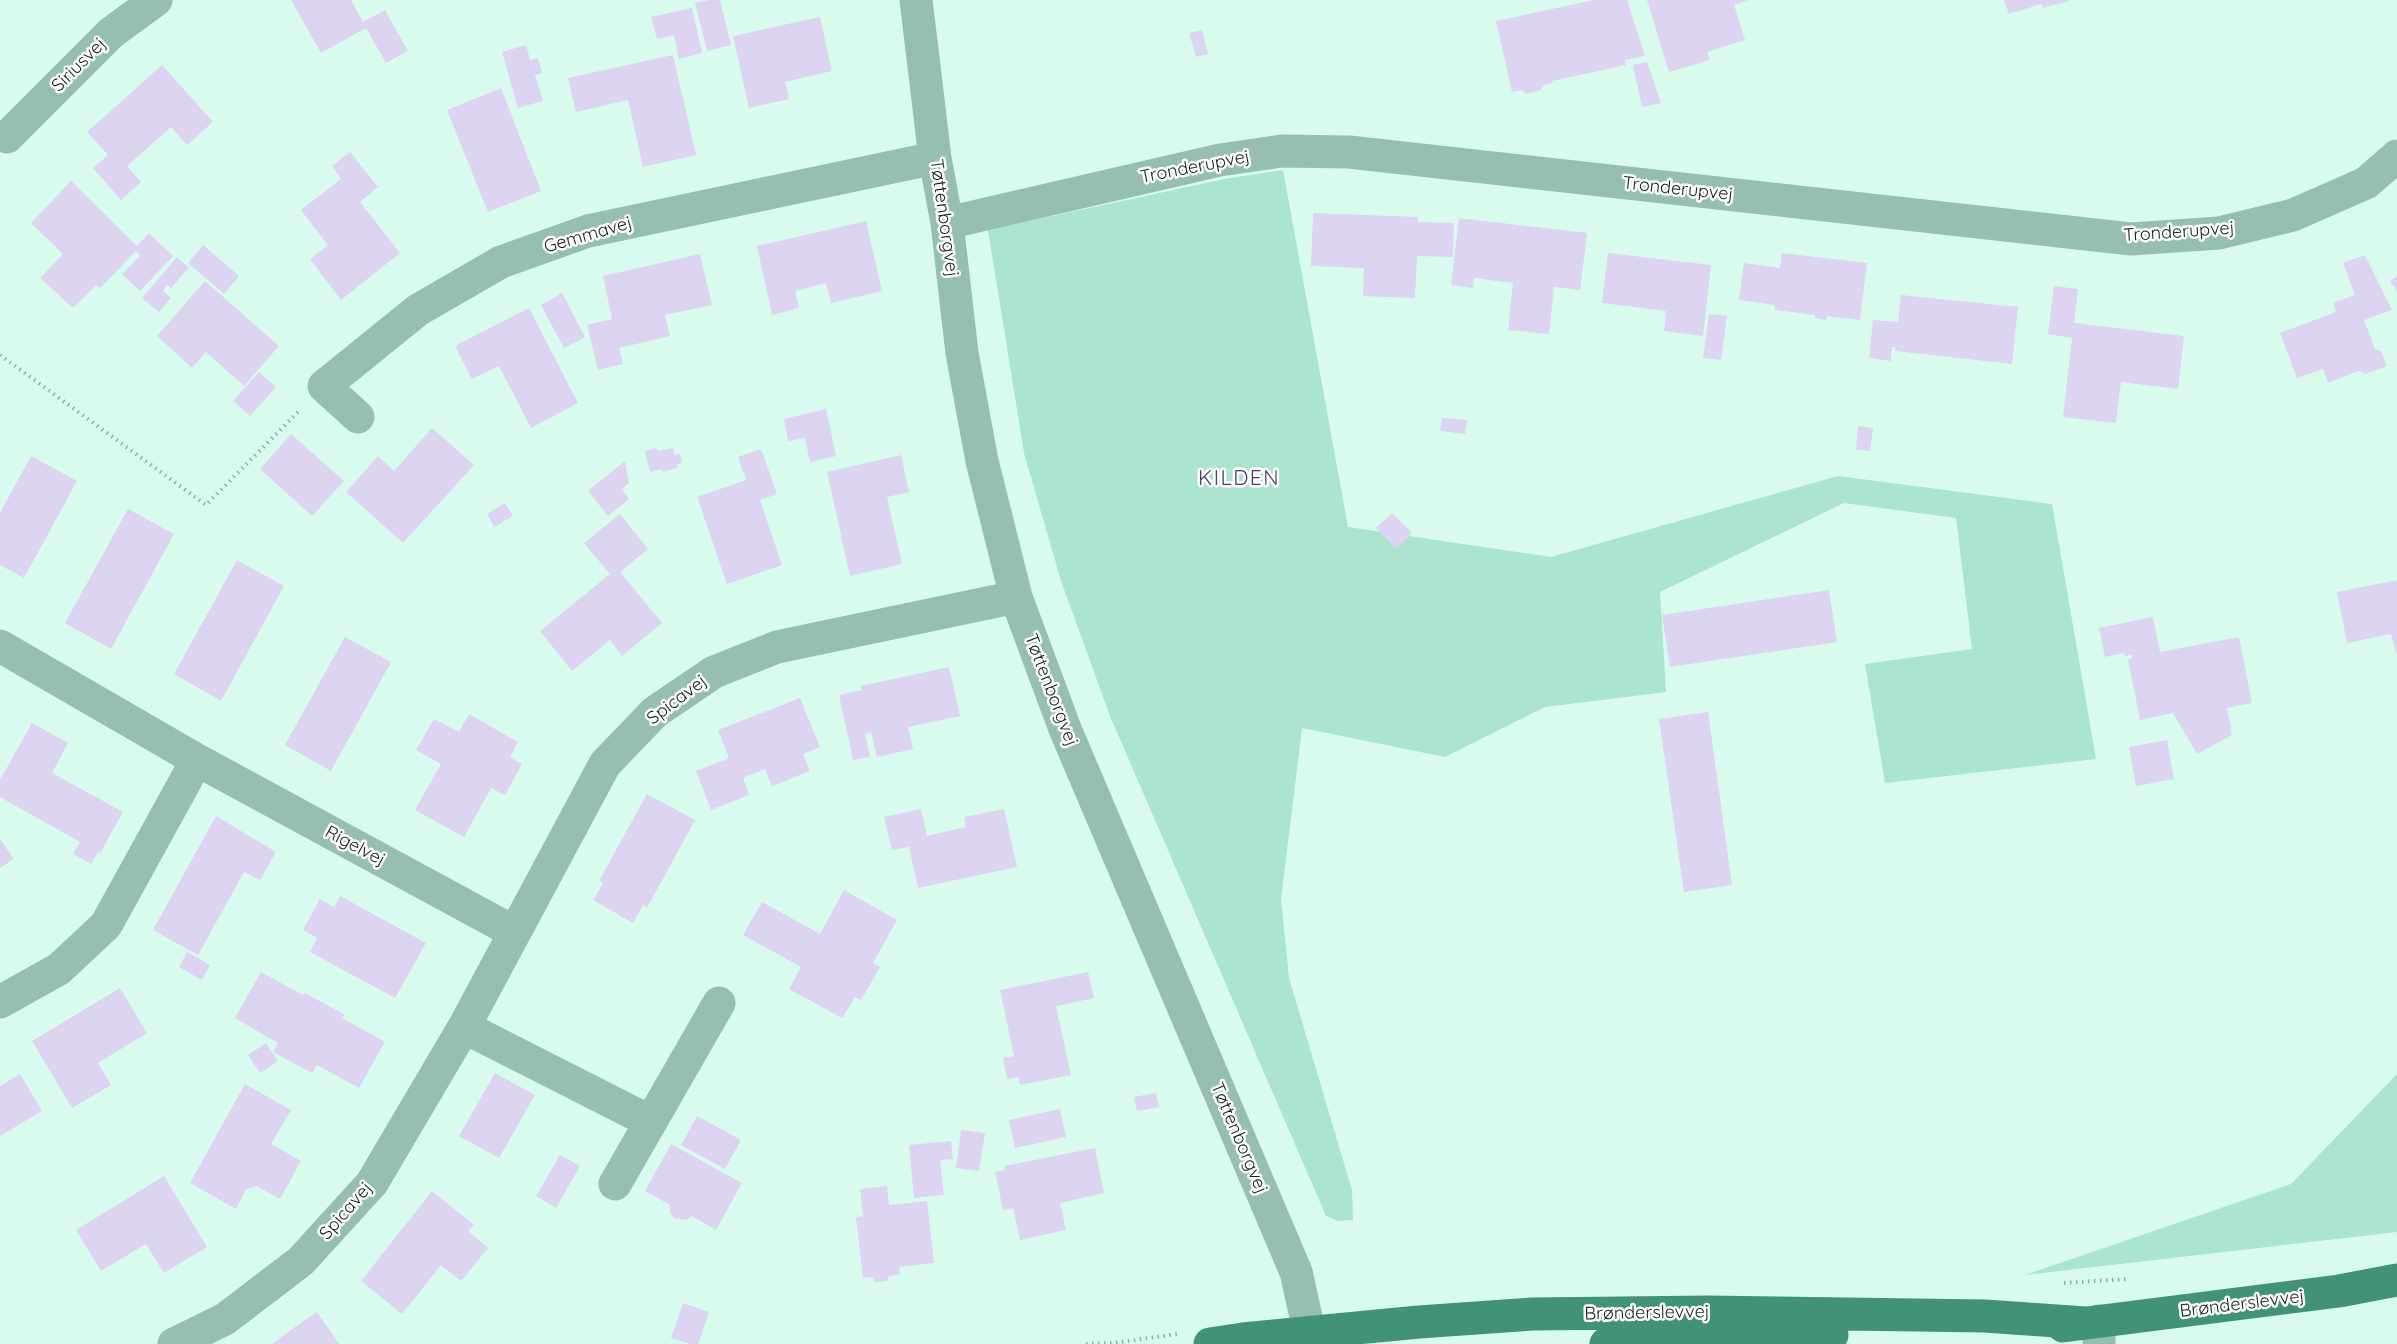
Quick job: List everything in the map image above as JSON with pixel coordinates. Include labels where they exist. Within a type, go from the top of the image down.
[{"type":"main road","name":"Brønderslevvej","points":[[1606,1344],[1639,1339],[2095,1329],[2397,1280]]},
{"type":"main road","name":"Brønderslevvej","points":[[1210,1344],[1311,1338],[1533,1314],[1639,1312],[1985,1316],[2095,1329]]},
{"type":"street","name":"Siriusvej","points":[[7,137],[111,33],[156,0]]},
{"type":"street","name":"Tøttenborgvej","points":[[916,0],[935,158],[947,223],[962,353],[982,461],[1016,597],[1065,729],[1296,1272],[1311,1338]]},
{"type":"street","name":"Tronderupvej","points":[[947,223],[1221,160],[1282,152],[1337,152],[2131,239],[2219,233],[2293,215],[2366,183],[2397,156]]},
{"type":"street","name":"Gemmavej","points":[[324,386],[418,310],[501,262],[588,231],[935,158]]},
{"type":"street","points":[[324,386],[358,417]]},
{"type":"street","name":"Spicavej","points":[[174,1344],[225,1319],[301,1261],[372,1183],[464,1027],[605,764],[655,712],[714,672],[777,647],[1016,597]]},
{"type":"street","name":"Rigelvej","points":[[0,646],[197,760],[514,932]]},
{"type":"street","points":[[0,1002],[59,969],[106,925],[197,760]]},
{"type":"street","points":[[615,1184],[719,1004]]},
{"type":"street","points":[[464,1027],[651,1122]]},
{"type":"path","points":[[0,355],[206,505],[324,386]]},
{"type":"green space","points":[[1283,170],[1348,527],[1551,557],[1838,476],[2052,504],[2096,759],[1885,783],[1865,664],[1972,649],[1956,518],[1844,503],[1660,592],[1666,692],[1545,707],[1445,757],[1302,728],[1281,899],[1289,978],[1352,1190],[1353,1220],[1338,1221],[1326,1216],[1110,716],[1061,581],[1024,453],[988,230],[1224,179]]},
{"type":"green space","points":[[2397,1074],[2397,1232],[2025,1275],[2291,1184]]},
{"type":"building","points":[[291,0],[351,0],[363,22],[385,10],[408,51],[386,63],[366,28],[321,53]]},
{"type":"building","points":[[720,0],[731,45],[707,51],[695,3]]},
{"type":"building","points":[[1594,0],[1627,0],[1645,56],[1625,60],[1626,65],[1552,81],[1552,83],[1543,85],[1541,90],[1526,94],[1522,90],[1512,92],[1496,21]]},
{"type":"building","points":[[1647,0],[1748,0],[1734,5],[1745,40],[1707,52],[1710,60],[1669,72]]},
{"type":"building","points":[[2004,0],[2069,1],[2043,8],[2041,4],[2009,14]]},
{"type":"building","points":[[692,8],[702,53],[679,59],[674,35],[657,39],[651,17]]},
{"type":"building","points":[[820,17],[832,71],[785,82],[789,99],[749,108],[733,36]]},
{"type":"building","points":[[1202,30],[1208,54],[1196,57],[1189,33]]},
{"type":"building","points":[[526,45],[530,60],[538,58],[542,73],[535,75],[543,101],[518,108],[502,52]]},
{"type":"building","points":[[673,55],[696,155],[643,167],[628,100],[576,112],[568,78]]},
{"type":"building","points":[[1647,62],[1661,103],[1642,107],[1633,65]]},
{"type":"building","points":[[162,65],[213,122],[187,145],[171,127],[127,166],[141,182],[121,200],[93,168],[108,155],[87,132]]},
{"type":"building","points":[[501,88],[541,191],[488,212],[447,110]]},
{"type":"building","points":[[350,152],[378,187],[360,202],[400,253],[341,300],[310,259],[328,245],[301,210],[341,179],[332,166]]},
{"type":"building","points":[[71,181],[137,246],[149,233],[173,256],[140,291],[122,274],[140,256],[136,251],[100,288],[96,285],[73,308],[40,278],[63,254],[31,223]]},
{"type":"building","points":[[1313,213],[1418,217],[1418,222],[1454,223],[1453,257],[1417,256],[1415,298],[1363,296],[1364,268],[1311,266]]},
{"type":"building","points":[[1459,218],[1587,233],[1580,290],[1554,287],[1549,334],[1508,330],[1513,283],[1474,278],[1473,288],[1451,285]]},
{"type":"building","points":[[866,221],[882,291],[831,303],[826,283],[795,291],[799,308],[772,315],[757,246]]},
{"type":"building","points":[[203,245],[239,276],[224,294],[188,263]]},
{"type":"building","points":[[1608,253],[1711,265],[1703,336],[1664,331],[1666,311],[1602,303]]},
{"type":"building","points":[[1782,253],[1867,263],[1860,320],[1827,316],[1826,320],[1815,318],[1815,315],[1775,310],[1775,305],[1739,300],[1744,263],[1780,268]]},
{"type":"building","points":[[700,254],[712,305],[665,315],[670,336],[619,348],[623,364],[598,370],[587,325],[612,319],[603,276]]},
{"type":"building","points":[[2365,255],[2392,310],[2364,320],[2375,349],[2381,351],[2387,366],[2365,374],[2359,371],[2328,383],[2323,369],[2297,378],[2280,333],[2336,312],[2333,303],[2355,295],[2343,263]]},
{"type":"building","points":[[177,257],[189,268],[171,288],[167,285],[163,291],[171,298],[159,312],[142,298]]},
{"type":"building","points":[[2397,276],[2397,291],[2390,281]]},
{"type":"building","points":[[205,281],[279,346],[244,386],[206,352],[192,368],[157,336]]},
{"type":"building","points":[[2054,286],[2078,289],[2074,323],[2184,336],[2178,389],[2121,382],[2116,423],[2063,417],[2072,338],[2048,334]]},
{"type":"building","points":[[562,293],[585,337],[564,348],[541,305]]},
{"type":"building","points":[[1901,295],[2018,307],[2012,364],[1895,351],[1895,347],[1892,347],[1891,361],[1869,358],[1873,320],[1898,322]]},
{"type":"building","points":[[529,308],[578,403],[531,428],[499,366],[472,379],[455,346]]},
{"type":"building","points":[[1709,314],[1727,316],[1721,360],[1703,358]]},
{"type":"building","points":[[259,372],[276,387],[250,416],[233,401]]},
{"type":"building","points":[[826,409],[836,456],[810,462],[805,438],[788,441],[784,419]]},
{"type":"building","points":[[1442,418],[1467,420],[1465,434],[1440,431]]},
{"type":"building","points":[[1858,426],[1873,428],[1870,451],[1856,450]]},
{"type":"building","points":[[432,428],[474,465],[403,543],[346,492],[378,456],[394,471]]},
{"type":"building","points":[[291,434],[344,481],[312,516],[260,469]]},
{"type":"building","points":[[656,448],[658,451],[673,448],[675,455],[680,454],[682,463],[677,464],[678,468],[663,472],[662,469],[650,472],[645,451]]},
{"type":"building","points":[[761,449],[777,494],[760,500],[782,565],[727,584],[697,497],[746,480],[738,457]]},
{"type":"building","points":[[901,455],[909,492],[887,497],[902,564],[850,576],[827,472]]},
{"type":"building","points":[[31,456],[77,481],[24,578],[0,565],[0,513]]},
{"type":"building","points":[[625,461],[629,483],[622,489],[629,499],[608,516],[588,491]]},
{"type":"building","points":[[505,503],[513,516],[494,527],[487,514]]},
{"type":"building","points":[[128,509],[174,534],[111,649],[65,623]]},
{"type":"building","points":[[1392,513],[1412,533],[1396,549],[1376,528]]},
{"type":"building","points":[[620,514],[648,549],[620,572],[662,623],[622,656],[610,640],[572,671],[540,631],[610,574],[584,543]]},
{"type":"building","points":[[237,560],[284,586],[221,701],[174,674]]},
{"type":"building","points":[[2397,580],[2397,656],[2391,634],[2347,643],[2337,592]]},
{"type":"building","points":[[1829,590],[1837,642],[1670,667],[1662,615]]},
{"type":"building","points":[[2153,617],[2160,652],[2239,637],[2252,703],[2227,708],[2232,735],[2197,754],[2173,713],[2140,720],[2128,659],[2132,658],[2132,655],[2125,656],[2124,653],[2105,657],[2099,628]]},
{"type":"building","points":[[345,637],[391,662],[331,771],[285,745]]},
{"type":"building","points":[[949,667],[960,716],[908,727],[913,749],[877,757],[871,732],[865,734],[870,757],[853,760],[839,695],[862,690],[861,686]]},
{"type":"building","points":[[800,698],[820,747],[803,754],[810,771],[772,786],[765,769],[743,778],[749,795],[711,810],[696,771],[729,758],[718,730]]},
{"type":"building","points":[[1708,712],[1732,885],[1684,892],[1659,719]]},
{"type":"building","points":[[469,714],[518,742],[510,757],[522,764],[505,795],[491,788],[464,837],[415,810],[441,764],[416,750],[434,719],[459,732]]},
{"type":"building","points":[[32,723],[68,743],[52,773],[123,812],[100,853],[98,852],[91,864],[73,854],[80,842],[0,797],[0,780]]},
{"type":"building","points":[[2167,740],[2174,779],[2136,786],[2129,747]]},
{"type":"building","points":[[647,794],[695,820],[647,908],[643,905],[633,923],[593,900],[603,883],[599,881]]},
{"type":"building","points":[[921,809],[927,836],[966,827],[964,817],[1004,809],[1017,867],[918,888],[909,847],[892,850],[884,817]]},
{"type":"building","points":[[216,816],[276,852],[260,880],[244,872],[198,955],[153,930]]},
{"type":"building","points":[[0,839],[14,859],[0,868]]},
{"type":"building","points":[[844,890],[897,920],[873,963],[880,967],[861,1000],[855,997],[842,1018],[789,989],[801,967],[743,935],[762,902],[820,934]]},
{"type":"building","points":[[340,896],[426,943],[395,998],[310,952],[317,938],[303,930],[320,899],[334,907]]},
{"type":"building","points":[[187,952],[210,965],[202,980],[179,967]]},
{"type":"building","points":[[261,972],[345,1015],[342,1018],[385,1042],[359,1088],[317,1065],[312,1073],[273,1052],[278,1043],[235,1018]]},
{"type":"building","points":[[1088,972],[1094,998],[1056,1006],[1071,1075],[1020,1085],[1018,1077],[1007,1079],[1003,1058],[1014,1056],[1000,990]]},
{"type":"building","points":[[120,988],[147,1033],[98,1063],[111,1085],[72,1108],[32,1041]]},
{"type":"building","points":[[266,1043],[278,1061],[260,1073],[248,1055]]},
{"type":"building","points":[[495,1073],[535,1095],[499,1158],[459,1136]]},
{"type":"building","points":[[20,1074],[42,1111],[0,1136],[0,1086]]},
{"type":"building","points":[[245,1084],[291,1110],[271,1144],[301,1161],[280,1199],[257,1186],[246,1189],[236,1209],[190,1183]]},
{"type":"building","points":[[1156,1093],[1159,1107],[1137,1111],[1134,1097]]},
{"type":"building","points":[[1060,1109],[1066,1137],[1015,1148],[1009,1120]]},
{"type":"building","points":[[697,1116],[741,1140],[725,1169],[681,1145]]},
{"type":"building","points":[[961,1130],[985,1133],[979,1171],[956,1168]]},
{"type":"building","points":[[951,1141],[953,1159],[940,1160],[944,1195],[914,1198],[909,1145]]},
{"type":"building","points":[[671,1144],[742,1183],[716,1230],[692,1216],[686,1220],[674,1218],[670,1213],[670,1205],[645,1191]]},
{"type":"building","points":[[1095,1148],[1104,1193],[1060,1203],[1066,1230],[1020,1240],[1013,1208],[1003,1210],[995,1172],[1005,1170],[1005,1166]]},
{"type":"building","points":[[560,1155],[580,1166],[556,1208],[536,1196]]},
{"type":"building","points":[[164,1176],[207,1247],[164,1273],[146,1244],[101,1271],[76,1230]]},
{"type":"building","points":[[887,1186],[889,1205],[927,1201],[934,1263],[899,1267],[900,1274],[889,1276],[887,1281],[875,1282],[873,1277],[863,1278],[856,1217],[863,1216],[860,1189]]},
{"type":"building","points":[[432,1191],[474,1225],[468,1231],[488,1248],[461,1281],[441,1265],[402,1314],[361,1281]]},
{"type":"building","points":[[683,1303],[709,1312],[698,1344],[671,1338]]},
{"type":"building","points":[[317,1312],[339,1344],[272,1344],[299,1324]]},
{"type":"district","name":"KILDEN","points":[[1239,479]]}]
